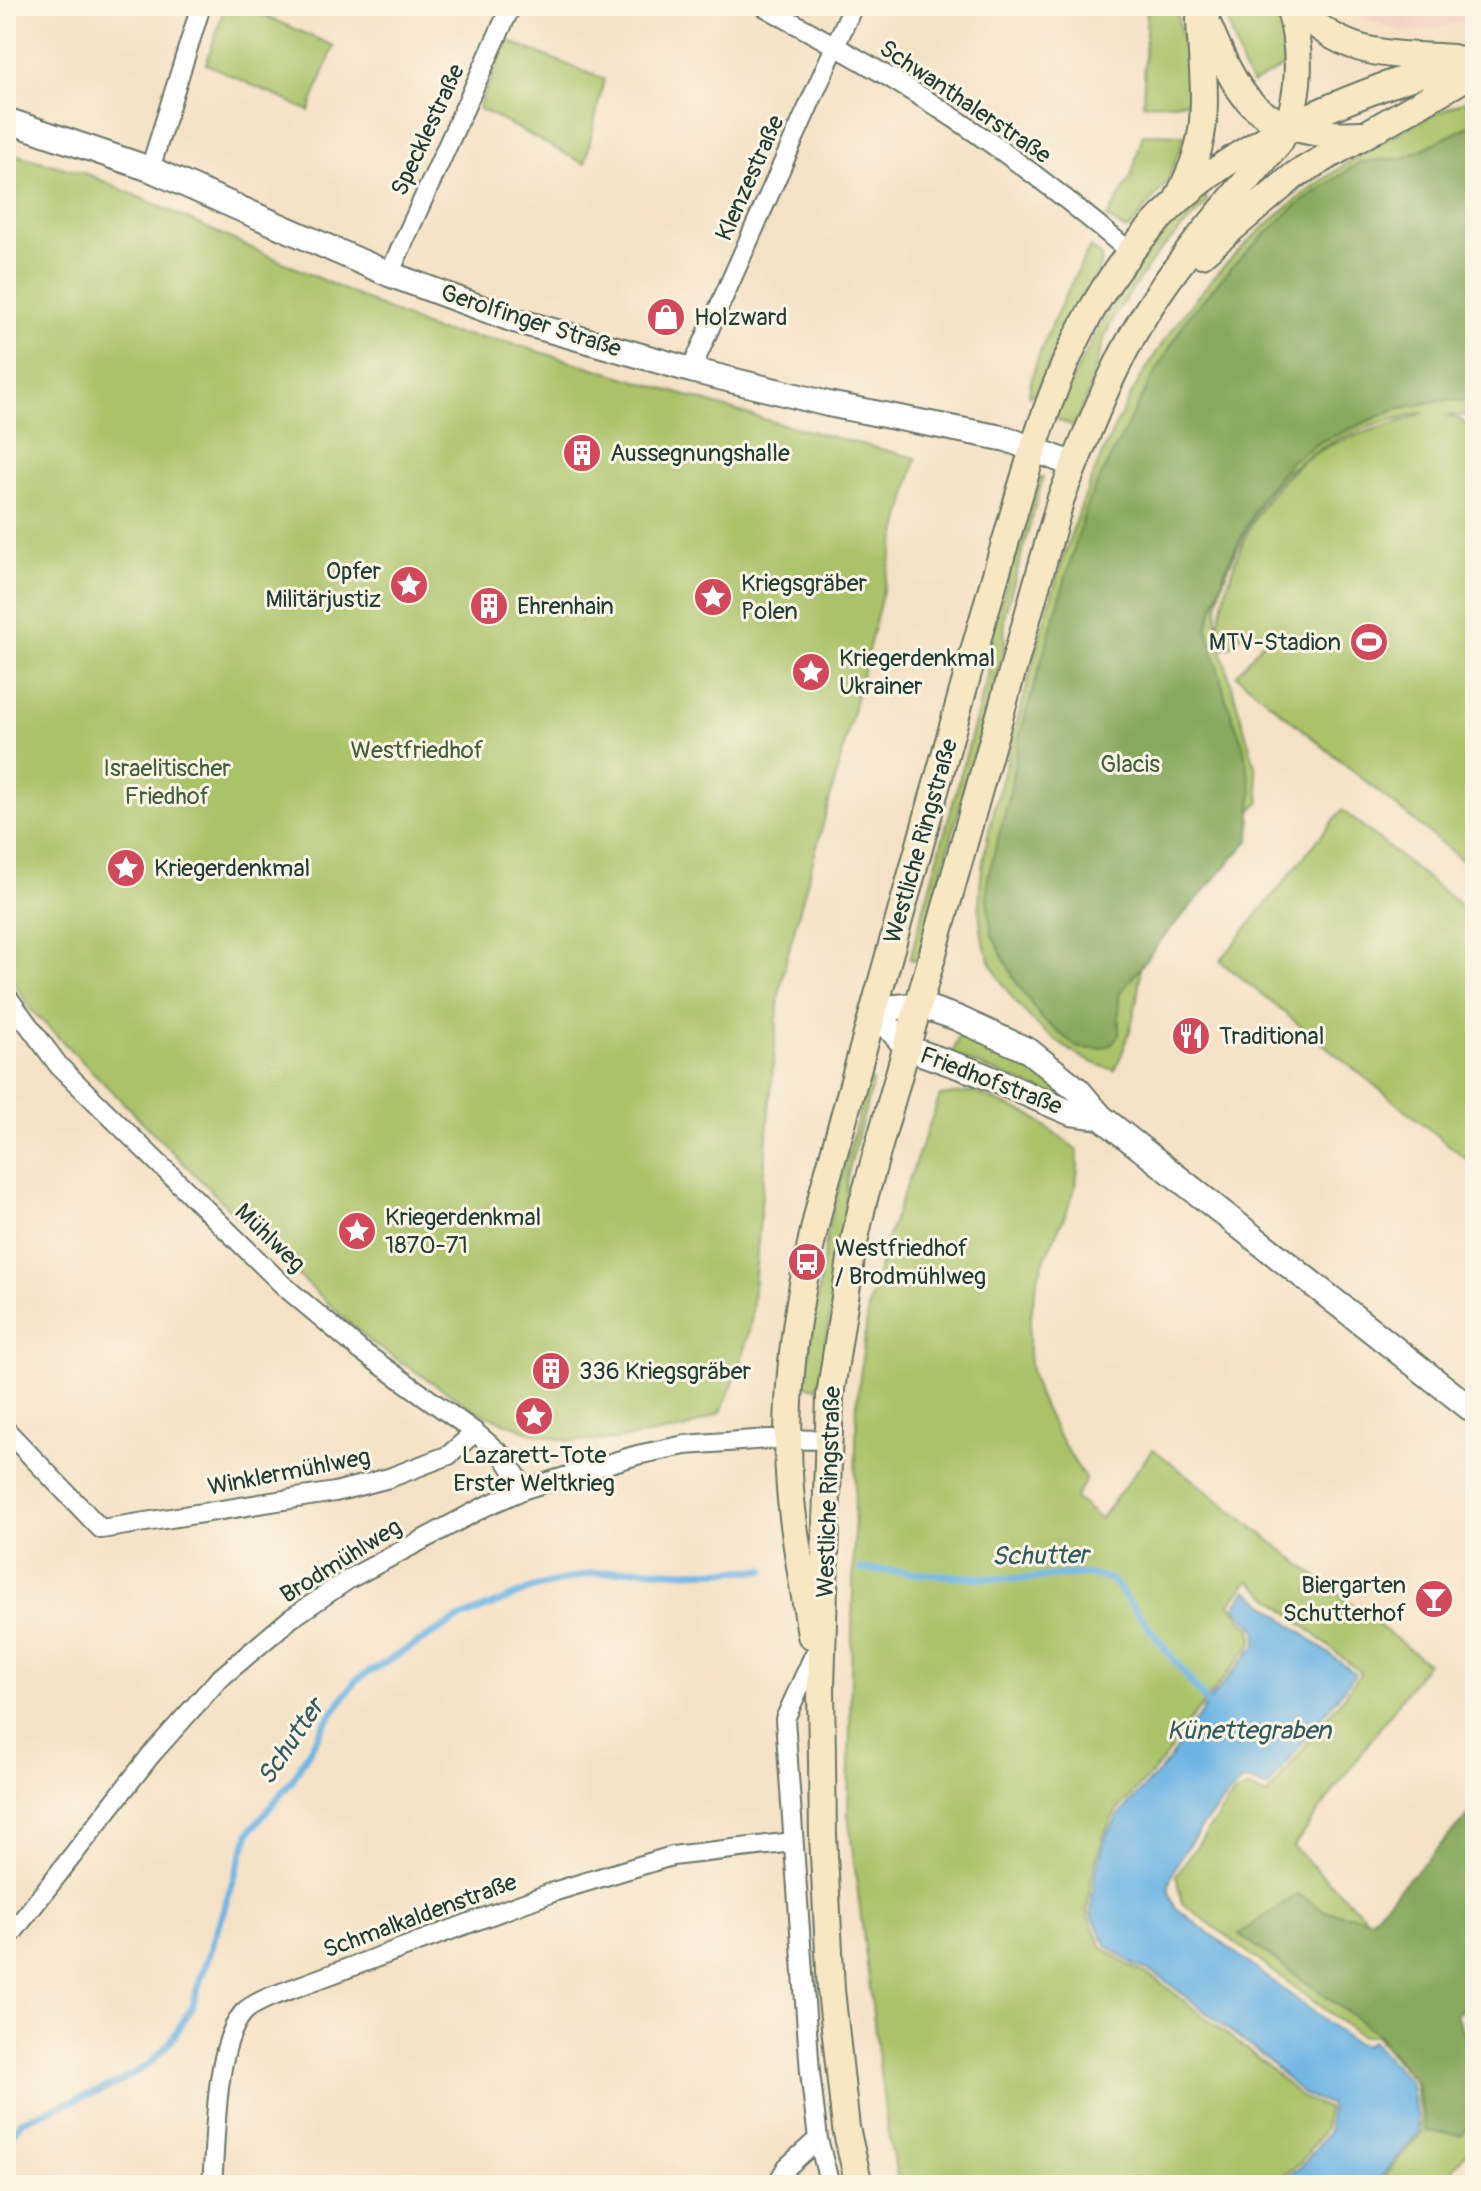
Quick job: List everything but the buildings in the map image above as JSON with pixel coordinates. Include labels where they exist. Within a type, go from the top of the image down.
[{"type":"main road","points":[[1200,6],[1238,85],[1251,103],[1266,115],[1288,125],[1337,135],[1365,133]]},
{"type":"main road","points":[[1176,203],[1192,169],[1203,119],[1200,6]]},
{"type":"main road","points":[[1288,125],[1294,103],[1298,56],[1289,6]]},
{"type":"main road","points":[[1297,6],[1305,16],[1335,38],[1358,49],[1472,62]]},
{"type":"main road","name":"Westliche Ringstraße","points":[[821,1686],[790,1490],[791,1369],[812,1236],[1032,447],[1054,386],[1074,341],[1130,252],[1176,203],[1213,173],[1288,125],[1350,98],[1472,62]]},
{"type":"main road","name":"Westliche Ringstraße","points":[[1158,294],[1295,175],[1472,62]]},
{"type":"main road","name":"Westliche Ringstraße","points":[[859,2185],[846,2128],[831,1990],[823,1836],[821,1686],[830,1396],[852,1252],[1061,498],[1123,356],[1158,294],[1204,230],[1280,141],[1288,125]]},
{"type":"street","points":[[150,169],[201,6]]},
{"type":"street","name":"Specklestraße","points":[[389,274],[511,6]]},
{"type":"street","name":"Schwanthalerstraße","points":[[763,6],[896,81],[951,116],[1130,252]]},
{"type":"street","name":"Klenzestraße","points":[[691,370],[853,6]]},
{"type":"street","name":"Gerolfinger Straße","points":[[6,120],[150,169],[389,274],[514,320],[691,370],[828,404],[1002,437],[1074,465]]},
{"type":"street","name":"Mühlweg","points":[[6,995],[59,1066],[285,1287],[360,1350],[475,1432],[504,1457],[525,1489]]},
{"type":"street","name":"Friedhofstraße","points":[[874,1009],[919,1005],[957,1018],[1029,1051],[1078,1090],[1101,1117],[1475,1412]]},
{"type":"street","name":"Friedhofstraße","points":[[874,1009],[907,1048],[978,1073],[1071,1113],[1101,1117]]},
{"type":"street","name":"Winklermühlweg","points":[[6,1430],[101,1529],[335,1492],[389,1478],[449,1455],[475,1432]]},
{"type":"street","name":"Brodmühlweg","points":[[6,1941],[150,1756],[218,1680],[290,1619],[349,1579],[465,1515],[525,1489],[637,1455],[685,1445],[828,1440]]},
{"type":"street","points":[[814,1655],[785,1719],[810,2072],[818,2139],[830,2185]]},
{"type":"street","name":"Schmalkaldenstraße","points":[[212,2185],[227,2036],[244,2010],[284,1991],[556,1891],[614,1873],[672,1856],[793,1842]]},
{"type":"street","points":[[776,2185],[787,2167],[818,2139]]},
{"type":"shaded area","points":[[1338,6],[1475,6],[1475,18],[1430,30],[1403,32],[1348,13]]},
{"type":"green space","points":[[225,6],[242,6],[334,46],[309,111],[206,64]]},
{"type":"green space","points":[[1147,6],[1176,6],[1191,102],[1143,104]]},
{"type":"green space","points":[[1223,6],[1280,6],[1284,24],[1283,67],[1252,84],[1243,68]]},
{"type":"green space","points":[[508,41],[604,79],[585,164],[478,108]]},
{"type":"green space","name":"Glacis","points":[[1475,97],[1475,416],[1445,415],[1461,420],[1475,433],[1475,871],[1236,675],[1266,638],[1245,632],[1231,646],[1221,649],[1255,765],[1260,802],[1138,927],[1139,982],[1128,1035],[1115,1070],[1094,1063],[1051,1037],[1014,1000],[989,957],[982,935],[980,912],[983,864],[993,813],[1042,630],[1076,520],[1121,414],[1149,364],[1211,281],[1243,247],[1314,187],[1352,160],[1433,115]],"holes":[[[1424,413],[1325,448],[1302,462],[1282,480],[1251,525],[1240,550],[1218,628],[1219,599],[1228,570],[1255,514],[1276,483],[1293,467],[1331,442],[1374,425]]]},
{"type":"green space","name":"Glacis","points":[[1475,123],[1475,402],[1442,400],[1396,409],[1322,441],[1291,461],[1260,499],[1226,568],[1207,628],[1226,699],[1243,745],[1252,790],[1250,839],[1161,940],[1119,995],[1119,1035],[1111,1045],[1099,1049],[1078,1048],[1042,1019],[1016,982],[992,935],[987,898],[988,876],[1009,797],[1019,738],[1088,501],[1187,318],[1235,263],[1293,208],[1360,162],[1404,158]]},
{"type":"green space","points":[[1143,134],[1185,135],[1168,181],[1126,230],[1107,218],[1131,177]]},
{"type":"green space","name":"Westfriedhof","points":[[6,152],[90,175],[433,330],[507,342],[770,421],[916,458],[845,743],[786,960],[779,996],[751,1323],[739,1369],[721,1412],[685,1429],[613,1440],[568,1441],[532,1433],[477,1411],[370,1342],[260,1240],[30,1009],[6,969]]},
{"type":"green space","points":[[1206,196],[1207,203],[1157,254],[1116,313],[1074,427],[1054,418],[1104,319],[1133,272],[1182,215]]},
{"type":"green space","points":[[1090,247],[1101,255],[1101,264],[1036,394],[1029,396],[1044,342]]},
{"type":"green space","points":[[1039,477],[1043,478],[1004,617],[1005,646],[917,961],[910,959],[989,671],[987,648]]},
{"type":"green space","points":[[1342,810],[1475,917],[1475,1166],[1220,961]]},
{"type":"green space","points":[[959,1036],[1056,1084],[1078,1105],[952,1055]]},
{"type":"green space","points":[[868,1080],[873,1081],[848,1173],[843,1231],[819,1388],[804,1386],[828,1228]]},
{"type":"green space","points":[[973,1092],[1031,1115],[1077,1150],[1078,1167],[1073,1196],[1039,1276],[1029,1341],[1030,1364],[1038,1394],[1052,1425],[1086,1480],[1075,1498],[1100,1519],[1153,1449],[1427,1663],[1293,1847],[1413,1963],[1456,2016],[1475,2053],[1475,2140],[1442,2185],[1377,2185],[1422,2132],[1414,2081],[1375,2036],[1360,2036],[1182,1903],[1176,1875],[1234,1794],[1250,1788],[1267,1796],[1361,1673],[1249,1580],[1230,1604],[1253,1632],[1253,1643],[1189,1721],[1162,1762],[1116,1812],[1105,1832],[1092,1874],[1087,1914],[1102,1947],[1156,1979],[1265,2064],[1302,2098],[1327,2108],[1325,2129],[1300,2163],[1270,2185],[899,2185],[888,2134],[848,1813],[857,1401],[869,1303],[888,1236],[940,1096]]},
{"type":"green space","points":[[1475,1808],[1475,1955],[1470,1962],[1475,1998],[1456,2015],[1475,2054],[1475,2120],[1462,2135],[1426,2131],[1417,2085],[1375,2032],[1239,1934],[1298,1894],[1325,1911],[1371,1919]]},
{"type":"water","name":"Künettegraben","points":[[1247,1590],[1355,1674],[1267,1789],[1255,1782],[1242,1781],[1222,1802],[1176,1865],[1170,1879],[1169,1893],[1176,1908],[1350,2040],[1364,2046],[1371,2041],[1410,2082],[1419,2132],[1374,2185],[1275,2185],[1302,2166],[1329,2131],[1330,2104],[1304,2095],[1265,2058],[1159,1976],[1133,1964],[1107,1946],[1091,1914],[1095,1874],[1107,1834],[1119,1815],[1165,1765],[1208,1702],[1257,1644],[1257,1630],[1235,1607]]},
{"type":"waterway","name":"Schutter","points":[[6,2143],[21,2121],[112,2086],[151,2063],[171,2041],[191,2008],[249,1833],[291,1782],[325,1724],[356,1680],[456,1620],[533,1588],[589,1574],[633,1569],[686,1572],[764,1570]]},
{"type":"waterway","name":"Schutter","points":[[861,1569],[1015,1579],[1088,1574],[1112,1580],[1213,1710]]},
{"type":"place","name":"Holzward","points":[[666,317]]},
{"type":"place","name":"Aussegnungshalle","points":[[582,453]]},
{"type":"place","name":"Opfer Militärjustiz","points":[[409,585]]},
{"type":"place","name":"Kriegsgräber Polen","points":[[713,597]]},
{"type":"place","name":"Ehrenhain","points":[[489,606]]},
{"type":"place","name":"MTV-Stadion","points":[[1369,642]]},
{"type":"place","name":"Kriegerdenkmal Ukrainer","points":[[811,672]]},
{"type":"place","name":"Kriegerdenkmal","points":[[126,868]]},
{"type":"place","name":"Traditional","points":[[1191,1036]]},
{"type":"place","name":"Kriegerdenkmal 1870-71","points":[[357,1231]]},
{"type":"place","name":"Westfriedhof / Brodmühlweg","points":[[807,1262]]},
{"type":"place","name":"336 Kriegsgräber","points":[[551,1371]]},
{"type":"place","name":"Lazarett-Tote Erster Weltkrieg","points":[[534,1416]]},
{"type":"place","name":"Biergarten Schutterhof","points":[[1434,1599]]},
{"type":"park label","name":"Israelitischer Friedhof","points":[[167,782]]}]
